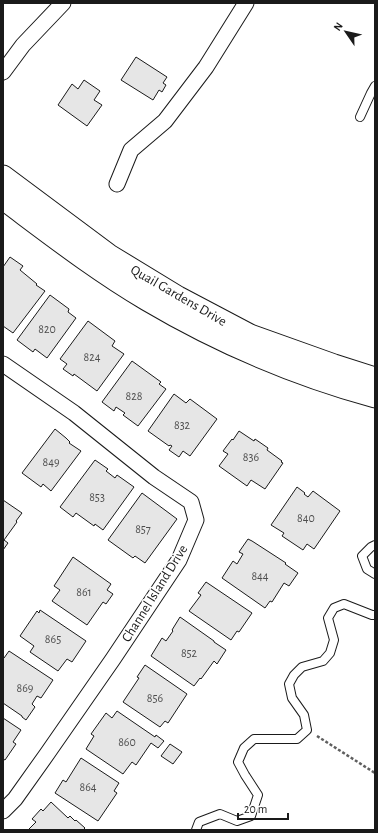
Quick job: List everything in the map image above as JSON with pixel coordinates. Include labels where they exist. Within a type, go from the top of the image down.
[{"type":"main road","name":"Quail Gardens Drive","points":[[3,176],[109,255],[178,297],[250,335],[375,378]]},
{"type":"main road","name":"Quail Gardens Drive","points":[[3,199],[91,264],[146,300],[204,332],[301,374],[375,397]]},
{"type":"street","points":[[3,72],[23,45],[62,3]]},
{"type":"street","points":[[117,184],[130,150],[165,121],[206,67],[246,3]]},
{"type":"street","name":"Channel Island Drive","points":[[3,364],[74,413],[154,477],[191,502],[196,520],[179,560],[34,773],[15,799],[3,811]]},
{"type":"lane","points":[[360,117],[370,93],[375,86]]},
{"type":"lane","points":[[375,546],[371,547],[362,556],[367,569],[375,574]]},
{"type":"lane","points":[[196,830],[199,822],[220,814],[237,821],[251,816],[258,795],[238,762],[244,748],[254,739],[297,739],[307,730],[304,715],[292,698],[289,684],[294,675],[302,667],[323,661],[330,652],[334,640],[328,618],[334,608],[344,604],[375,615]]},
{"type":"path","points":[[307,730],[375,774]]},
{"type":"building","points":[[136,57],[167,77],[163,83],[166,85],[162,92],[159,90],[153,100],[121,80]]},
{"type":"building","points":[[84,80],[100,91],[94,100],[102,105],[87,126],[58,105],[72,84],[78,89]]},
{"type":"building","points":[[10,257],[23,266],[20,270],[45,291],[13,333],[3,326],[3,267]]},
{"type":"building","points":[[50,295],[69,309],[68,312],[76,318],[47,358],[35,349],[33,352],[17,340]]},
{"type":"building","points":[[88,321],[115,341],[112,346],[124,354],[97,391],[74,374],[73,376],[63,369],[67,364],[60,359]]},
{"type":"building","points":[[132,361],[161,382],[159,384],[166,389],[138,426],[123,415],[125,413],[116,407],[114,411],[102,402]]},
{"type":"building","points":[[174,394],[186,403],[190,399],[217,419],[190,456],[183,451],[179,457],[169,450],[172,446],[169,446],[148,431]]},
{"type":"building","points":[[55,429],[70,442],[69,443],[81,451],[51,491],[43,484],[41,487],[22,473]]},
{"type":"building","points":[[239,431],[268,448],[267,450],[283,463],[265,489],[251,480],[247,486],[219,466],[228,454],[223,451]]},
{"type":"building","points":[[95,460],[108,469],[106,471],[115,478],[117,475],[134,487],[103,530],[95,524],[94,526],[76,513],[73,517],[60,507]]},
{"type":"building","points":[[297,487],[308,497],[313,491],[340,511],[314,549],[307,544],[303,550],[282,536],[284,533],[271,525]]},
{"type":"building","points":[[142,493],[177,519],[145,563],[135,556],[133,558],[108,540]]},
{"type":"building","points":[[3,500],[22,513],[4,540],[8,543],[3,550]]},
{"type":"building","points":[[248,539],[286,563],[285,564],[298,573],[289,586],[284,583],[272,602],[270,601],[265,608],[222,578],[233,561],[237,564],[243,554],[239,552]]},
{"type":"building","points":[[73,557],[111,584],[107,590],[113,594],[106,604],[103,602],[87,625],[52,601],[60,590],[54,586]]},
{"type":"building","points":[[206,582],[252,613],[239,632],[237,631],[231,640],[189,611],[201,595],[198,593]]},
{"type":"building","points":[[40,610],[86,641],[72,662],[67,659],[58,671],[30,652],[34,646],[20,636],[37,611],[39,613]]},
{"type":"building","points":[[180,617],[226,650],[217,664],[214,661],[194,686],[151,656],[162,638],[166,641]]},
{"type":"building","points":[[9,651],[53,680],[41,698],[37,696],[32,704],[35,707],[26,720],[3,703],[3,658]]},
{"type":"building","points":[[145,665],[187,694],[168,723],[165,721],[160,727],[123,702],[139,678],[137,677]]},
{"type":"building","points":[[117,711],[155,737],[156,735],[164,741],[158,748],[151,743],[136,765],[132,762],[123,774],[86,749],[94,736],[91,734],[106,713],[112,718]]},
{"type":"building","points":[[3,718],[21,730],[13,742],[16,744],[5,760],[3,759]]},
{"type":"building","points":[[170,744],[182,752],[173,764],[161,756]]},
{"type":"building","points":[[81,758],[119,783],[114,791],[117,793],[98,821],[55,793],[63,780],[66,782]]},
{"type":"building","points":[[51,802],[68,818],[70,816],[85,828],[83,830],[28,830],[36,822],[32,819],[41,809],[43,811]]}]
